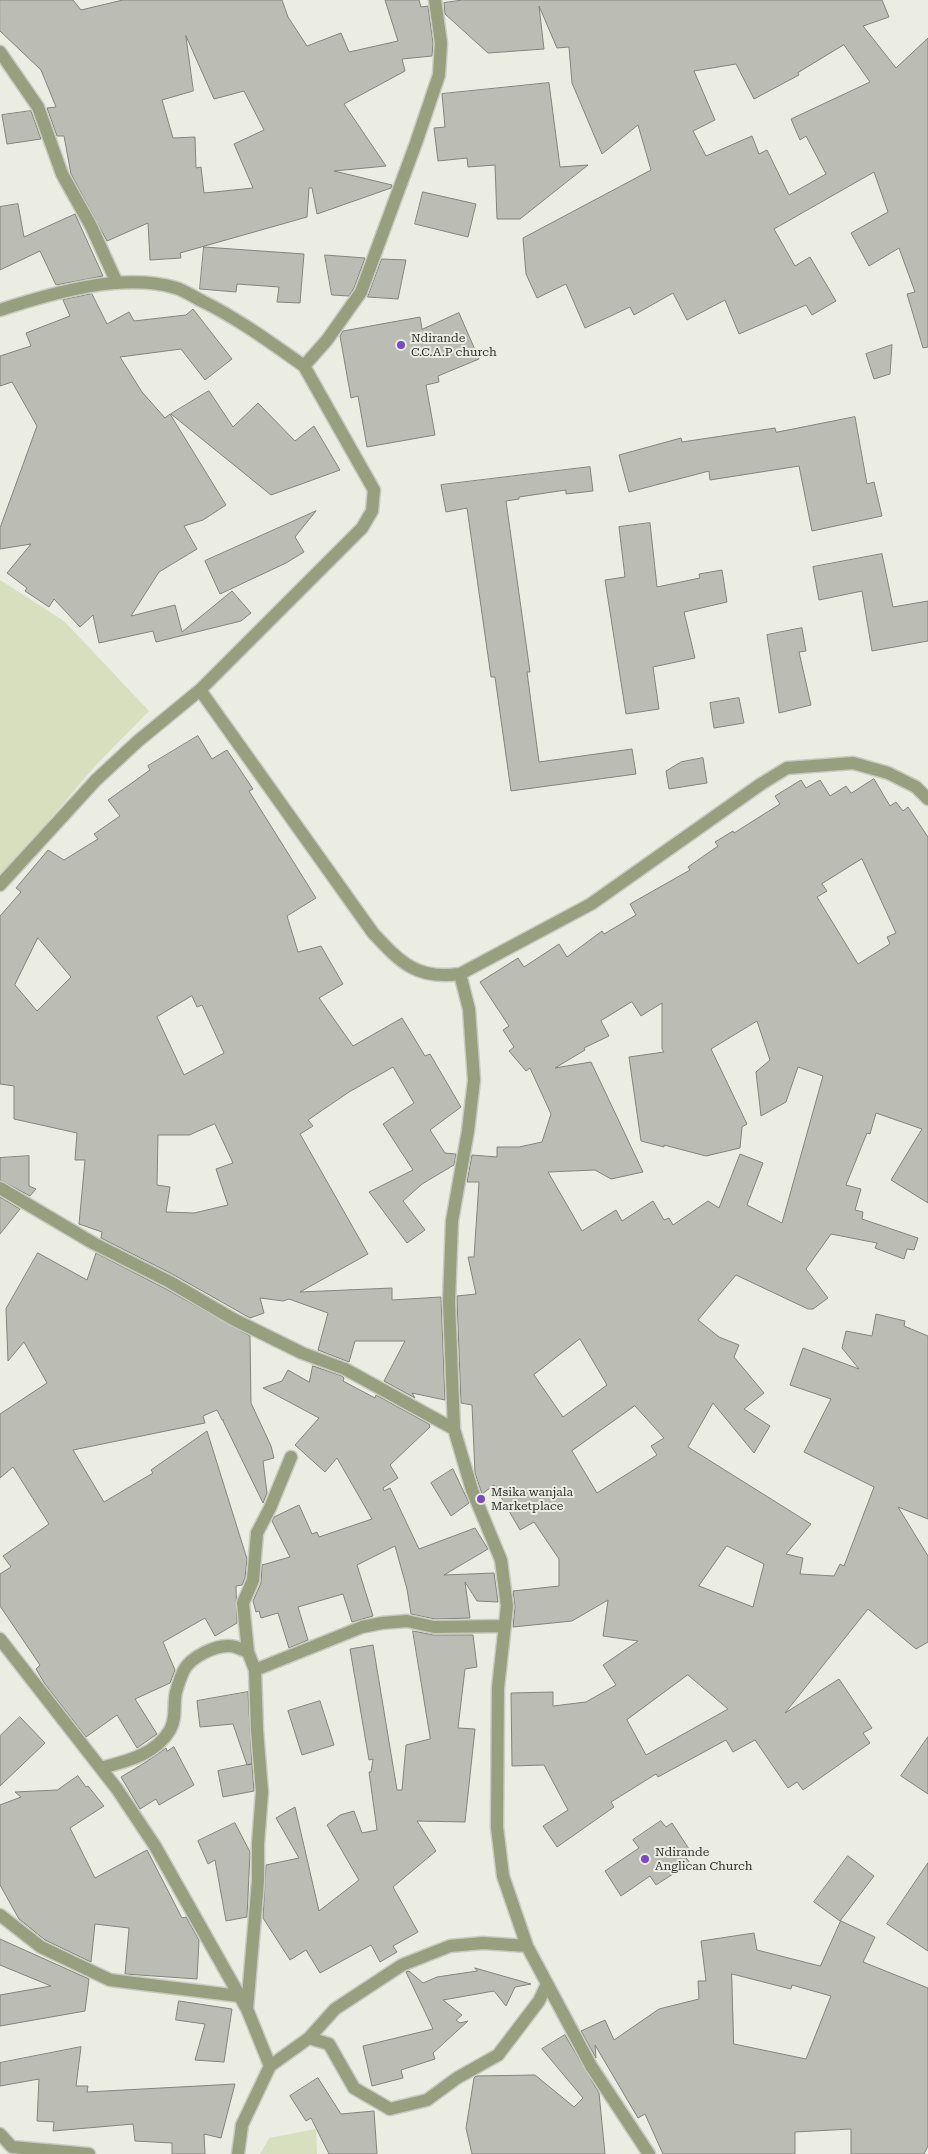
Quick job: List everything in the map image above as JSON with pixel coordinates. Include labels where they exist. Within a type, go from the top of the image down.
[{"type":"street","points":[[304,366],[327,340],[361,292],[416,144],[439,75],[441,43],[435,0]]},
{"type":"street","points":[[0,52],[38,107],[62,174],[91,226],[117,283]]},
{"type":"street","points":[[0,310],[40,297],[117,283],[152,283],[178,289],[238,319],[304,366],[374,490],[372,511],[362,528],[200,690],[138,741],[96,780],[0,885]]},
{"type":"street","points":[[200,690],[373,933],[396,958],[421,973],[441,977],[460,974],[591,904],[761,784],[787,768],[853,763],[888,773],[916,787],[928,799]]},
{"type":"street","points":[[460,974],[469,1009],[474,1080],[468,1131],[452,1220],[449,1301],[454,1429],[472,1490],[501,1560],[507,1606],[498,1688],[497,1827],[502,1876],[527,1946],[547,1984],[591,2066],[649,2154]]},
{"type":"street","points":[[0,1188],[93,1243],[170,1282],[233,1320],[302,1353],[345,1369],[454,1429]]},
{"type":"street","points":[[247,2009],[258,1881],[258,1844],[262,1792],[255,1670],[248,1652],[243,1603],[253,1580],[257,1533],[270,1508],[291,1457]]},
{"type":"street","points":[[255,1670],[362,1627],[407,1621],[434,1627],[505,1626]]},
{"type":"street","points":[[0,1639],[101,1768],[155,1846],[247,2009],[270,2066]]},
{"type":"street","points":[[101,1768],[132,1760],[153,1749],[162,1741],[170,1729],[175,1716],[176,1694],[184,1669],[212,1647],[231,1646],[248,1652]]},
{"type":"street","points":[[0,1915],[42,1946],[110,1980],[239,1996]]},
{"type":"street","points":[[238,2154],[242,2125],[270,2066],[309,2038],[336,2009],[402,1965],[450,1946],[483,1943],[527,1946]]},
{"type":"street","points":[[309,2038],[329,2044],[354,2088],[390,2109],[427,2100],[457,2078],[498,2055],[539,2001],[547,1984]]},
{"type":"street","points":[[0,2134],[12,2146],[89,2154]]},
{"type":"green space","points":[[0,580],[64,621],[149,711],[96,765],[0,878]]},
{"type":"green space","points":[[316,2129],[317,2154],[260,2154],[269,2138]]},
{"type":"building","points":[[0,0],[73,0],[81,10],[123,0],[282,0],[288,17],[307,46],[341,33],[349,52],[398,41],[385,0],[419,0],[421,7],[428,6],[433,43],[432,56],[402,59],[405,71],[344,104],[386,166],[334,171],[392,185],[391,188],[317,214],[312,188],[309,188],[307,217],[180,253],[181,258],[150,260],[148,223],[107,241],[71,174],[64,136],[57,136],[47,108],[56,107],[41,70],[0,31]],"holes":[[[186,36],[214,99],[244,91],[264,130],[234,144],[253,188],[204,193],[201,167],[196,168],[195,137],[173,138],[162,100],[193,91]]]},
{"type":"building","points":[[463,0],[882,0],[889,17],[863,26],[896,68],[928,38],[928,347],[923,348],[907,294],[915,292],[899,248],[869,266],[851,233],[888,212],[874,172],[774,229],[795,266],[810,257],[836,301],[812,315],[806,305],[739,334],[725,300],[687,320],[673,293],[634,315],[630,307],[585,328],[566,284],[537,298],[526,274],[523,238],[651,170],[638,125],[602,154],[572,83],[569,47],[557,48],[539,6],[544,49],[488,53],[445,14],[444,3]],"holes":[[[844,45],[870,82],[791,119],[800,140],[806,136],[826,174],[789,195],[767,150],[759,154],[752,136],[706,156],[693,131],[715,120],[694,71],[736,64],[754,99],[799,75],[798,73]]]},
{"type":"building","points":[[549,83],[560,167],[588,165],[520,219],[497,219],[495,165],[468,167],[467,158],[438,161],[434,128],[445,127],[442,94]]},
{"type":"building","points":[[31,111],[41,139],[7,144],[2,115]]},
{"type":"building","points":[[423,192],[476,204],[468,237],[415,224]]},
{"type":"building","points":[[18,204],[24,237],[75,214],[103,276],[56,285],[40,251],[0,270],[0,207]]},
{"type":"building","points":[[204,247],[304,254],[300,303],[277,302],[279,287],[237,284],[236,292],[200,289]]},
{"type":"building","points":[[325,255],[365,258],[354,288],[349,296],[332,295]]},
{"type":"building","points":[[382,259],[406,260],[398,299],[368,297]]},
{"type":"building","points":[[92,294],[107,324],[129,312],[134,321],[186,315],[193,309],[232,359],[205,380],[181,349],[120,357],[142,392],[165,418],[170,414],[226,505],[203,520],[184,526],[197,549],[159,572],[131,616],[175,605],[182,632],[232,591],[251,613],[241,621],[156,642],[153,631],[99,643],[93,615],[80,627],[54,599],[49,607],[25,591],[27,588],[7,573],[31,544],[0,549],[0,528],[37,426],[12,382],[0,386],[0,356],[31,346],[26,333],[70,316],[63,300]]},
{"type":"building","points":[[459,313],[479,359],[438,376],[439,382],[426,385],[435,435],[367,447],[358,396],[351,398],[340,336],[343,331],[420,317],[422,329]]},
{"type":"building","points":[[892,345],[890,374],[874,379],[866,354]]},
{"type":"building","points":[[209,391],[233,427],[258,403],[295,441],[314,426],[340,470],[271,495],[171,414]]},
{"type":"building","points":[[855,417],[867,484],[874,482],[882,516],[812,531],[799,466],[710,480],[709,471],[629,492],[619,455],[681,438],[682,442],[775,428],[776,432]]},
{"type":"building","points":[[590,467],[593,491],[566,494],[566,490],[519,497],[519,499],[506,501],[530,672],[527,672],[539,762],[632,749],[636,774],[511,791],[495,677],[491,677],[467,508],[446,512],[441,485]]},
{"type":"building","points":[[316,511],[295,537],[304,552],[286,563],[220,594],[205,561]]},
{"type":"building","points":[[650,523],[657,587],[700,578],[699,574],[722,570],[727,602],[684,612],[695,658],[653,667],[659,709],[626,714],[605,580],[625,577],[619,527]]},
{"type":"building","points":[[882,554],[893,607],[928,601],[928,641],[872,651],[862,591],[819,600],[813,567]]},
{"type":"building","points":[[802,628],[806,651],[799,652],[811,705],[779,713],[767,635]]},
{"type":"building","points":[[739,698],[744,723],[714,728],[710,703]]},
{"type":"building","points":[[198,736],[212,759],[227,750],[253,789],[249,791],[316,898],[287,916],[298,952],[321,946],[343,984],[319,998],[353,1046],[402,1018],[425,1056],[430,1054],[461,1107],[430,1130],[445,1153],[456,1154],[454,1165],[422,1184],[403,1201],[425,1230],[407,1243],[369,1192],[413,1170],[383,1124],[414,1103],[393,1067],[349,1092],[308,1120],[313,1126],[300,1134],[368,1254],[300,1292],[392,1288],[392,1300],[441,1297],[445,1400],[412,1393],[415,1398],[384,1381],[405,1341],[355,1341],[349,1362],[318,1350],[328,1313],[289,1299],[283,1301],[260,1298],[264,1313],[250,1318],[174,1275],[101,1238],[102,1232],[79,1224],[85,1160],[75,1160],[77,1133],[14,1119],[14,1086],[0,1084],[0,916],[21,892],[16,888],[48,850],[64,860],[98,839],[94,834],[120,816],[108,800],[150,770],[148,766]],"holes":[[[38,938],[71,977],[37,1011],[15,985]],[[192,996],[197,1007],[202,1005],[224,1053],[184,1075],[157,1017]],[[215,1124],[233,1163],[216,1169],[228,1205],[194,1213],[166,1212],[170,1187],[157,1185],[158,1135],[189,1135]]]},
{"type":"building","points":[[703,758],[707,783],[669,789],[666,771],[681,762]]},
{"type":"building","points":[[874,779],[890,806],[896,802],[903,811],[908,807],[928,837],[928,1203],[891,1180],[922,1129],[876,1113],[870,1134],[867,1133],[846,1185],[861,1189],[855,1210],[863,1212],[862,1219],[918,1238],[914,1250],[907,1249],[904,1259],[875,1248],[877,1243],[831,1234],[806,1269],[828,1298],[813,1309],[808,1309],[736,1275],[698,1320],[719,1337],[739,1345],[734,1357],[764,1393],[744,1409],[770,1426],[754,1453],[713,1403],[688,1447],[811,1524],[786,1554],[803,1558],[800,1574],[834,1576],[840,1564],[844,1566],[874,1487],[804,1452],[831,1399],[790,1385],[803,1348],[859,1369],[842,1348],[846,1331],[872,1336],[876,1314],[905,1321],[904,1326],[928,1336],[928,1519],[898,1507],[928,1556],[928,1642],[916,1649],[868,1609],[785,1713],[839,1679],[872,1728],[863,1733],[870,1743],[803,1790],[797,1782],[788,1788],[755,1740],[733,1752],[726,1740],[658,1777],[656,1774],[611,1802],[614,1807],[557,1847],[543,1826],[568,1810],[544,1765],[512,1766],[511,1693],[553,1692],[553,1706],[586,1702],[616,1685],[603,1665],[638,1641],[603,1636],[608,1600],[572,1621],[513,1627],[515,1607],[513,1591],[559,1586],[559,1559],[534,1522],[520,1530],[494,1485],[482,1494],[475,1473],[472,1405],[461,1403],[457,1301],[457,1296],[476,1294],[468,1257],[474,1257],[479,1182],[467,1182],[472,1155],[497,1157],[497,1147],[519,1147],[542,1142],[551,1114],[530,1068],[526,1071],[509,1051],[514,1047],[503,1030],[509,1026],[480,982],[518,958],[524,967],[559,944],[567,957],[602,931],[604,934],[636,915],[630,904],[690,870],[688,867],[718,846],[715,842],[733,831],[734,833],[780,804],[775,796],[801,780],[806,788],[820,780],[830,796],[846,786],[851,793]],"holes":[[[862,859],[896,933],[887,937],[890,944],[858,964],[817,897],[827,891],[822,884]],[[632,1002],[641,1016],[662,1003],[662,1049],[664,1052],[629,1057],[641,1141],[706,1156],[740,1148],[742,1127],[747,1124],[711,1049],[757,1021],[770,1060],[756,1072],[761,1116],[786,1102],[798,1067],[823,1076],[782,1223],[747,1205],[763,1163],[740,1154],[719,1208],[708,1201],[673,1225],[669,1218],[664,1220],[653,1201],[622,1221],[616,1210],[582,1231],[548,1172],[595,1170],[611,1179],[643,1172],[591,1062],[555,1068],[585,1050],[584,1048],[609,1036],[601,1021]],[[580,1339],[607,1385],[563,1417],[534,1375]],[[635,1406],[664,1438],[651,1446],[657,1455],[597,1493],[572,1451]],[[727,1546],[764,1564],[753,1607],[699,1586]],[[688,1675],[728,1709],[646,1755],[627,1720]]]},
{"type":"building","points":[[29,1156],[29,1186],[36,1189],[30,1196],[0,1180],[0,1158]]},
{"type":"building","points":[[0,1197],[20,1209],[0,1234]]},
{"type":"building","points":[[38,1253],[87,1280],[96,1253],[166,1289],[250,1336],[251,1403],[271,1446],[274,1458],[263,1461],[267,1493],[263,1503],[224,1420],[222,1420],[217,1410],[203,1416],[205,1423],[73,1450],[104,1502],[153,1473],[151,1470],[207,1431],[247,1559],[245,1578],[242,1585],[236,1586],[237,1623],[215,1636],[205,1618],[163,1642],[175,1670],[170,1683],[135,1699],[157,1734],[137,1748],[117,1715],[86,1737],[45,1684],[36,1669],[40,1665],[0,1606],[0,1574],[11,1567],[3,1556],[49,1524],[13,1467],[0,1478],[0,1414],[47,1383],[24,1342],[8,1361],[6,1309]]},
{"type":"building","points":[[313,1366],[342,1376],[344,1378],[343,1381],[375,1398],[376,1395],[429,1424],[430,1427],[390,1465],[398,1478],[383,1488],[384,1491],[390,1488],[419,1549],[475,1528],[488,1549],[444,1575],[494,1573],[498,1602],[477,1601],[465,1582],[470,1618],[435,1619],[411,1614],[407,1589],[395,1546],[357,1565],[373,1616],[352,1622],[343,1594],[298,1607],[308,1640],[289,1648],[278,1613],[261,1618],[259,1611],[256,1612],[253,1601],[261,1583],[262,1565],[290,1557],[272,1521],[274,1517],[299,1505],[312,1534],[317,1532],[319,1537],[372,1519],[337,1458],[325,1472],[295,1445],[319,1418],[263,1388],[282,1381],[288,1370],[309,1382]]},
{"type":"building","points":[[453,1469],[469,1503],[451,1516],[431,1483]]},
{"type":"building","points":[[413,1631],[434,1635],[473,1635],[477,1667],[465,1669],[458,1728],[475,1729],[465,1822],[417,1821],[436,1851],[393,1887],[418,1932],[393,1946],[397,1952],[380,1962],[371,1945],[320,1973],[306,1950],[290,1960],[263,1918],[266,1865],[299,1858],[276,1818],[295,1807],[319,1911],[359,1880],[327,1825],[340,1815],[354,1811],[362,1833],[377,1830],[369,1772],[371,1772],[373,1759],[369,1760],[350,1649],[373,1645],[397,1790],[402,1790],[406,1745],[430,1739]]},
{"type":"building","points":[[248,1692],[252,1764],[247,1765],[233,1724],[200,1727],[197,1701]]},
{"type":"building","points":[[320,1701],[334,1745],[302,1755],[288,1711]]},
{"type":"building","points":[[20,1717],[45,1743],[0,1786],[0,1736]]},
{"type":"building","points":[[928,1737],[928,1794],[901,1776]]},
{"type":"building","points":[[174,1747],[194,1785],[159,1805],[156,1799],[140,1809],[121,1777],[166,1748],[167,1751]]},
{"type":"building","points":[[252,1764],[254,1791],[223,1797],[218,1771]]},
{"type":"building","points":[[78,1776],[104,1806],[70,1828],[95,1878],[147,1850],[182,1918],[186,1917],[199,1940],[197,1979],[125,1974],[129,1928],[95,1924],[91,1962],[45,1940],[19,1919],[0,1885],[0,1805],[21,1797],[15,1792],[57,1790]]},
{"type":"building","points":[[661,1821],[666,1827],[672,1823],[689,1849],[683,1854],[690,1863],[656,1885],[650,1876],[621,1896],[605,1871],[639,1848],[633,1840]]},
{"type":"building","points":[[235,1823],[250,1852],[247,1917],[226,1921],[215,1860],[208,1864],[198,1841]]},
{"type":"building","points":[[848,1856],[874,1876],[840,1921],[814,1902]]},
{"type":"building","points":[[928,1863],[928,1951],[887,1924]]},
{"type":"building","points":[[841,1921],[875,1937],[863,1962],[928,1988],[928,2146],[924,2154],[851,2154],[851,2129],[795,2132],[795,2154],[663,2154],[645,2114],[638,2118],[595,2045],[596,2058],[581,2031],[605,2020],[614,2040],[659,2009],[699,1999],[698,1981],[706,1981],[701,1941],[754,1933],[757,1950],[820,1966]],"holes":[[[732,1974],[791,1989],[792,1985],[831,1996],[806,2059],[734,2044]]]},
{"type":"building","points":[[0,1939],[89,1979],[85,2011],[0,2026],[0,1995],[51,1986],[0,1965]]},
{"type":"building","points":[[475,1968],[531,1984],[515,1987],[506,2006],[494,1991],[443,2000],[462,2015],[456,2020],[460,2023],[468,2021],[433,2053],[435,2059],[401,2070],[403,2078],[372,2086],[363,2046],[433,2029],[406,1972],[409,1971],[423,1983],[437,1977],[477,1971]]},
{"type":"building","points":[[179,2001],[232,2009],[224,2062],[195,2060],[205,2024],[176,2020]]},
{"type":"building","points":[[565,2035],[599,2093],[605,2154],[472,2154],[466,2128],[474,2078],[476,2076],[535,2075],[574,2107],[583,2098],[542,2049]]},
{"type":"building","points":[[81,2047],[76,2086],[88,2086],[87,2092],[235,2084],[221,2138],[204,2134],[205,2154],[172,2154],[172,2143],[135,2141],[133,2124],[53,2131],[54,2122],[37,2121],[39,2079],[0,2086],[0,2063]]},
{"type":"building","points":[[318,2078],[341,2114],[374,2111],[377,2154],[329,2154],[311,2118],[306,2121],[290,2096]]},
{"type":"place","name":"Ndirande C.C.A.P church","points":[[401,345]]},
{"type":"place","name":"Msika wanjala Marketplace","points":[[481,1499]]},
{"type":"place","name":"Ndirande Anglican Church","points":[[645,1859]]}]
